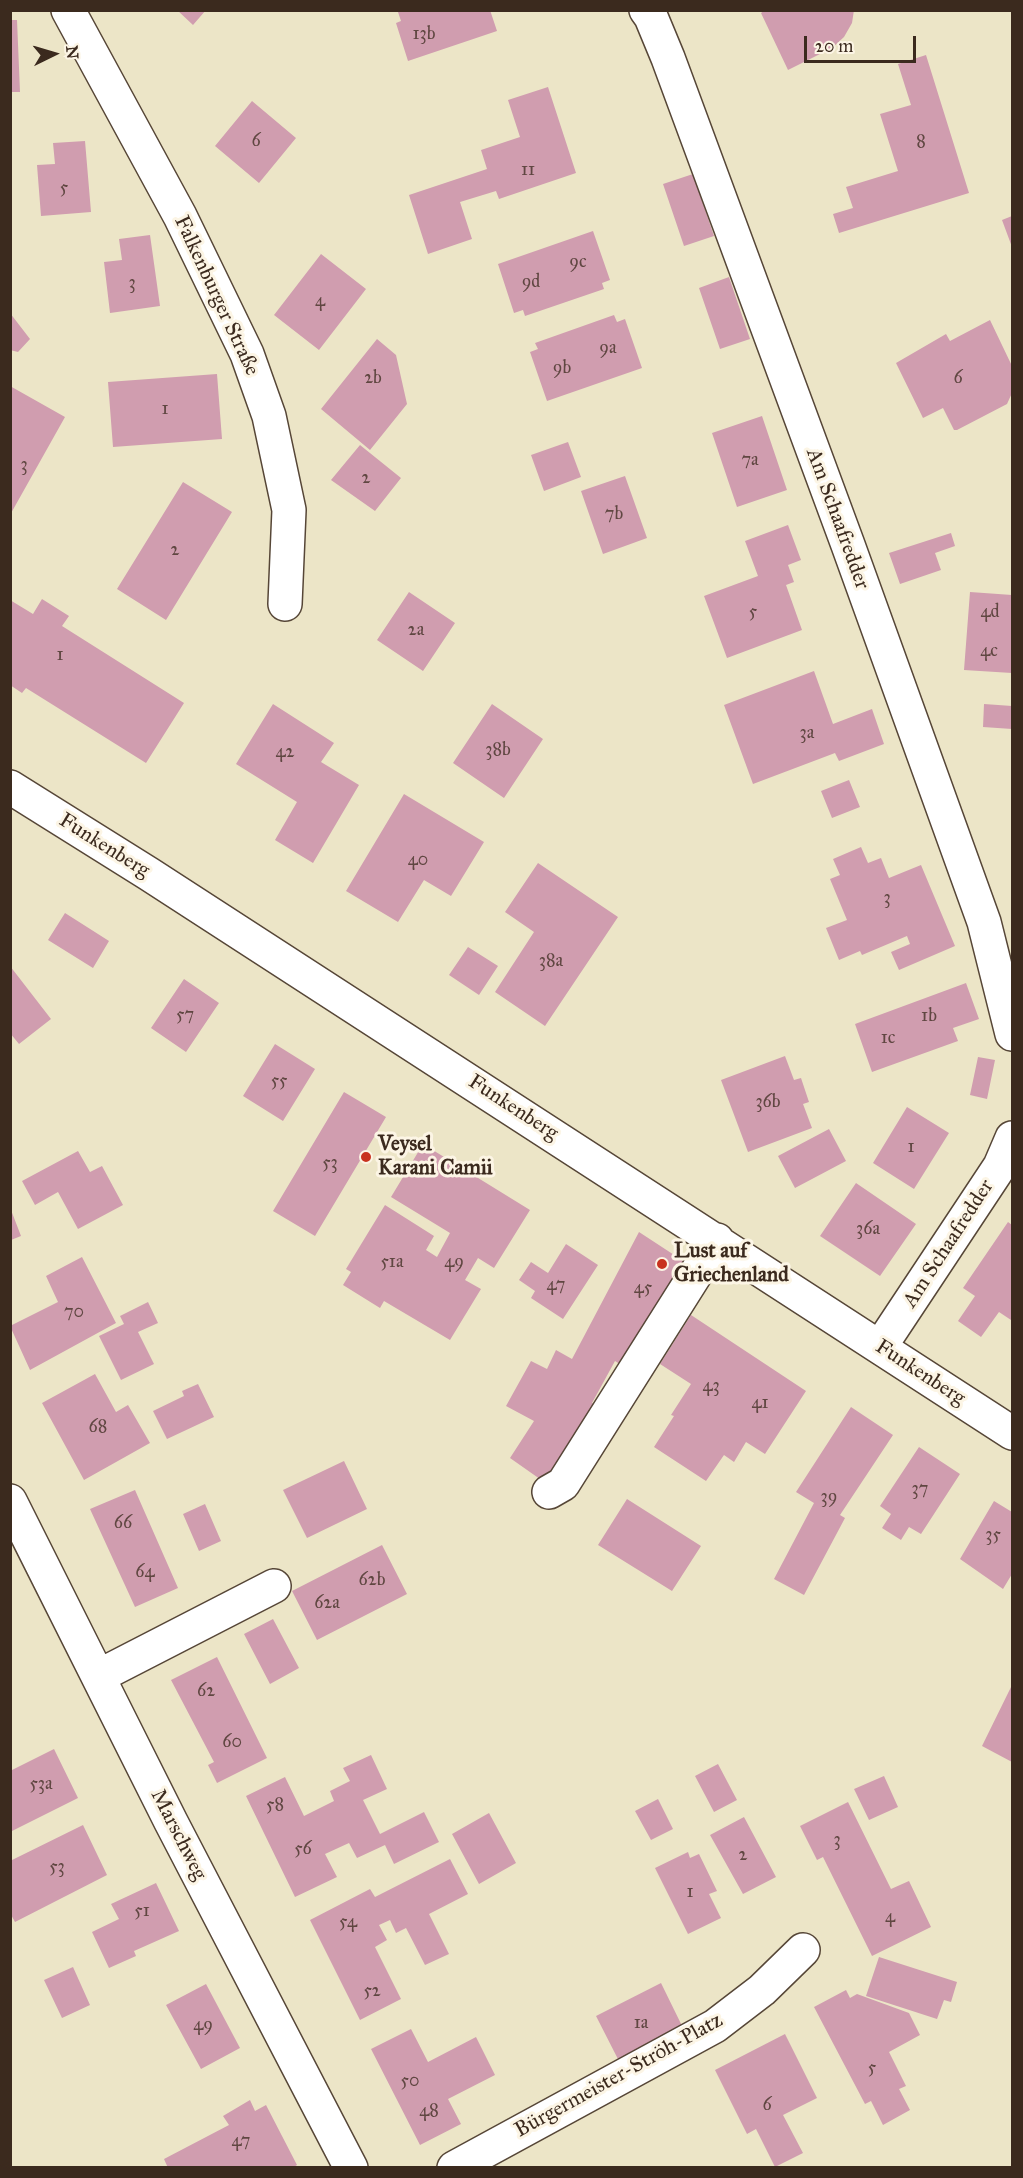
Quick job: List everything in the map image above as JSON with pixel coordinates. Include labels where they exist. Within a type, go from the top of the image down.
[{"type":"street","name":"Falkenburger Straße","points":[[68,10],[180,216],[247,354],[268,416],[289,510],[285,604]]},
{"type":"street","name":"Am Schaafredder","points":[[645,10],[651,17],[668,58],[984,922],[1012,1034]]},
{"type":"street","name":"Funkenberg","points":[[10,787],[1012,1432]]},
{"type":"street","name":"Am Schaafredder","points":[[880,1347],[1000,1166],[1012,1138]]},
{"type":"street","points":[[549,1492],[563,1484],[717,1240]]},
{"type":"street","name":"Marschweg","points":[[10,1501],[171,1822],[351,2168]]},
{"type":"street","points":[[99,1676],[274,1586]]},
{"type":"street","name":"Bürgermeister-Ströh-Platz","points":[[454,2168],[715,2026],[762,1990],[803,1950]]},
{"type":"building","points":[[177,10],[206,10],[193,25]]},
{"type":"building","points":[[402,10],[490,10],[497,31],[408,61],[396,23],[401,21],[398,12]]},
{"type":"building","points":[[765,10],[854,10],[852,23],[844,37],[832,48],[788,70],[761,13]]},
{"type":"building","points":[[10,20],[17,20],[20,92],[10,92]]},
{"type":"building","points":[[926,55],[969,193],[839,233],[833,214],[853,208],[846,187],[898,171],[880,114],[911,105],[898,64]]},
{"type":"building","points":[[548,87],[576,173],[499,199],[496,191],[460,202],[472,239],[428,254],[409,195],[487,169],[481,150],[520,137],[508,100]]},
{"type":"building","points":[[252,101],[296,138],[259,183],[215,146]]},
{"type":"building","points":[[85,141],[91,212],[41,216],[37,165],[55,164],[53,143]]},
{"type":"building","points":[[693,174],[714,236],[684,246],[663,184]]},
{"type":"building","points":[[1012,216],[1012,247],[1002,220]]},
{"type":"building","points":[[593,231],[610,280],[602,283],[604,289],[525,316],[523,310],[514,313],[498,264]]},
{"type":"building","points":[[150,235],[160,306],[110,313],[104,262],[122,260],[119,239]]},
{"type":"building","points":[[321,254],[366,289],[319,350],[274,315]]},
{"type":"building","points":[[729,277],[750,339],[720,349],[699,288]]},
{"type":"building","points":[[10,313],[30,339],[18,352],[10,350]]},
{"type":"building","points":[[614,315],[617,322],[625,319],[642,368],[547,401],[530,352],[538,349],[535,343]]},
{"type":"building","points":[[990,320],[1012,366],[1012,393],[1007,404],[957,430],[954,430],[943,408],[923,418],[896,363],[946,334],[950,341]]},
{"type":"building","points":[[377,339],[396,355],[407,404],[370,450],[321,409]]},
{"type":"building","points":[[217,374],[222,439],[113,447],[108,382]]},
{"type":"building","points":[[10,386],[65,417],[10,515]]},
{"type":"building","points":[[762,416],[787,490],[737,507],[712,433]]},
{"type":"building","points":[[568,442],[581,477],[544,491],[531,455]]},
{"type":"building","points":[[360,445],[401,478],[375,511],[331,480]]},
{"type":"building","points":[[625,476],[647,538],[603,554],[581,491]]},
{"type":"building","points":[[183,482],[232,512],[166,620],[117,589]]},
{"type":"building","points":[[788,525],[801,560],[788,565],[794,582],[786,585],[802,630],[727,658],[704,596],[758,576],[745,541]]},
{"type":"building","points":[[951,533],[955,546],[935,553],[941,570],[900,584],[889,553]]},
{"type":"building","points":[[409,592],[455,623],[423,671],[377,640]]},
{"type":"building","points":[[970,592],[1012,595],[1012,673],[964,670]]},
{"type":"building","points":[[42,599],[69,616],[62,626],[184,703],[146,763],[26,688],[22,693],[10,685],[10,600],[33,614]]},
{"type":"building","points":[[814,671],[833,724],[872,709],[884,744],[839,761],[835,753],[753,784],[724,705]]},
{"type":"building","points":[[273,704],[334,743],[321,762],[359,785],[313,863],[275,840],[297,802],[236,764]]},
{"type":"building","points":[[492,704],[543,739],[504,798],[453,763]]},
{"type":"building","points":[[984,704],[1012,706],[1012,729],[983,727]]},
{"type":"building","points":[[849,780],[860,807],[832,818],[821,791]]},
{"type":"building","points":[[404,794],[484,842],[451,896],[424,880],[398,922],[346,891]]},
{"type":"building","points":[[861,847],[868,863],[881,858],[889,878],[921,865],[955,946],[899,970],[891,952],[910,944],[907,936],[862,955],[860,951],[839,960],[826,928],[847,920],[830,879],[840,875],[833,859]]},
{"type":"building","points":[[538,863],[618,917],[545,1026],[495,992],[534,932],[505,912]]},
{"type":"building","points":[[65,913],[109,941],[93,968],[48,940]]},
{"type":"building","points":[[468,947],[498,966],[479,995],[449,975]]},
{"type":"building","points":[[10,966],[51,1019],[19,1044],[10,1033]]},
{"type":"building","points":[[184,979],[219,1003],[186,1052],[151,1028]]},
{"type":"building","points":[[966,983],[979,1019],[953,1028],[958,1041],[872,1072],[855,1024]]},
{"type":"building","points":[[275,1044],[315,1069],[283,1121],[243,1096]]},
{"type":"building","points":[[785,1056],[794,1080],[801,1078],[809,1102],[803,1104],[812,1128],[748,1152],[721,1080]]},
{"type":"building","points":[[978,1057],[995,1060],[987,1099],[970,1095]]},
{"type":"building","points":[[344,1092],[386,1117],[315,1236],[273,1211]]},
{"type":"building","points":[[907,1107],[949,1133],[914,1189],[873,1163]]},
{"type":"building","points":[[829,1129],[846,1161],[795,1188],[778,1156]]},
{"type":"building","points":[[423,1144],[530,1210],[494,1268],[478,1258],[465,1280],[481,1289],[450,1340],[384,1301],[380,1308],[343,1285],[351,1272],[346,1269],[385,1205],[434,1236],[426,1250],[437,1257],[450,1233],[391,1197]]},
{"type":"building","points":[[78,1151],[90,1172],[102,1166],[123,1205],[78,1229],[58,1192],[35,1205],[22,1181]]},
{"type":"building","points":[[856,1183],[916,1224],[880,1276],[820,1236]]},
{"type":"building","points":[[11,1210],[21,1236],[11,1240]]},
{"type":"building","points":[[1008,1222],[1012,1225],[1012,1317],[1011,1320],[999,1312],[981,1337],[958,1321],[975,1296],[963,1288]]},
{"type":"building","points":[[639,1232],[691,1266],[626,1368],[615,1361],[592,1403],[595,1404],[584,1425],[581,1423],[547,1484],[510,1458],[534,1421],[506,1406],[531,1361],[547,1369],[556,1350],[572,1359]]},
{"type":"building","points":[[566,1244],[598,1265],[563,1319],[531,1298],[535,1291],[519,1280],[531,1262],[548,1273]]},
{"type":"building","points":[[82,1257],[116,1323],[30,1370],[10,1326],[58,1302],[46,1276]]},
{"type":"building","points":[[148,1302],[158,1323],[138,1332],[154,1364],[121,1380],[99,1336],[124,1324],[120,1316]]},
{"type":"building","points":[[691,1315],[806,1391],[765,1454],[746,1442],[734,1462],[724,1455],[706,1481],[654,1447],[691,1384],[660,1364]]},
{"type":"building","points":[[95,1374],[116,1412],[128,1405],[150,1443],[84,1480],[42,1403]]},
{"type":"building","points":[[198,1384],[214,1417],[167,1439],[153,1411],[184,1396],[182,1391]]},
{"type":"building","points":[[851,1407],[893,1435],[840,1515],[845,1518],[804,1595],[774,1579],[814,1503],[796,1492]]},
{"type":"building","points":[[919,1447],[960,1474],[921,1534],[909,1527],[901,1540],[882,1528],[891,1514],[880,1506]]},
{"type":"building","points":[[344,1461],[367,1509],[307,1538],[283,1490]]},
{"type":"building","points":[[135,1490],[178,1588],[135,1607],[90,1509]]},
{"type":"building","points":[[627,1499],[701,1546],[672,1591],[598,1545]]},
{"type":"building","points":[[994,1501],[1012,1512],[1012,1574],[1003,1589],[960,1559]]},
{"type":"building","points":[[205,1504],[221,1541],[199,1551],[183,1514]]},
{"type":"building","points":[[382,1545],[407,1594],[317,1640],[292,1591]]},
{"type":"building","points":[[273,1619],[299,1668],[270,1684],[244,1634]]},
{"type":"building","points":[[217,1657],[267,1758],[217,1783],[208,1765],[214,1762],[171,1680]]},
{"type":"building","points":[[1012,1685],[1012,1762],[982,1746]]},
{"type":"building","points":[[54,1749],[78,1798],[10,1832],[10,1771]]},
{"type":"building","points":[[371,1755],[387,1789],[363,1800],[380,1834],[424,1812],[439,1842],[394,1864],[385,1845],[357,1858],[349,1843],[325,1854],[337,1877],[295,1897],[246,1796],[285,1777],[304,1816],[334,1801],[330,1791],[350,1781],[343,1768]]},
{"type":"building","points":[[718,1764],[737,1800],[714,1812],[695,1776]]},
{"type":"building","points":[[884,1776],[898,1807],[869,1820],[854,1789]]},
{"type":"building","points":[[658,1799],[673,1829],[651,1840],[635,1811]]},
{"type":"building","points":[[848,1802],[891,1889],[909,1881],[931,1927],[872,1956],[823,1857],[817,1860],[800,1826]]},
{"type":"building","points":[[489,1813],[516,1863],[479,1884],[452,1834]]},
{"type":"building","points":[[744,1817],[776,1877],[743,1894],[710,1835]]},
{"type":"building","points":[[83,1825],[107,1875],[15,1922],[10,1913],[10,1861]]},
{"type":"building","points":[[688,1852],[690,1858],[699,1854],[717,1891],[709,1894],[721,1918],[688,1934],[655,1868]]},
{"type":"building","points":[[450,1859],[468,1894],[429,1914],[449,1954],[425,1965],[406,1928],[396,1933],[390,1920],[379,1925],[387,1940],[375,1947],[401,1999],[360,2020],[310,1920],[370,1889],[375,1897]]},
{"type":"building","points":[[156,1883],[179,1931],[134,1951],[136,1956],[109,1968],[92,1932],[119,1919],[111,1904]]},
{"type":"building","points":[[879,1957],[957,1982],[951,2002],[944,2000],[937,2019],[866,1996]]},
{"type":"building","points":[[73,1967],[90,2005],[62,2018],[44,1980]]},
{"type":"building","points":[[661,1983],[685,2032],[621,2065],[596,2016]]},
{"type":"building","points":[[206,1984],[240,2048],[201,2069],[166,2005]]},
{"type":"building","points":[[846,1990],[850,1998],[857,1994],[909,2013],[920,2035],[889,2052],[906,2086],[899,2089],[910,2110],[883,2125],[871,2101],[865,2104],[814,2007]]},
{"type":"building","points":[[411,2029],[428,2062],[476,2037],[495,2075],[448,2099],[461,2124],[420,2145],[371,2049]]},
{"type":"building","points":[[785,2034],[817,2098],[783,2115],[803,2153],[775,2167],[756,2129],[747,2134],[715,2070]]},
{"type":"building","points":[[250,2100],[255,2111],[266,2105],[297,2165],[292,2168],[168,2168],[164,2159],[229,2125],[223,2116]]},
{"type":"place","name":"Veysel Karani Camii","points":[[366,1157]]},
{"type":"place","name":"Lust auf Griechenland","points":[[662,1264]]}]
